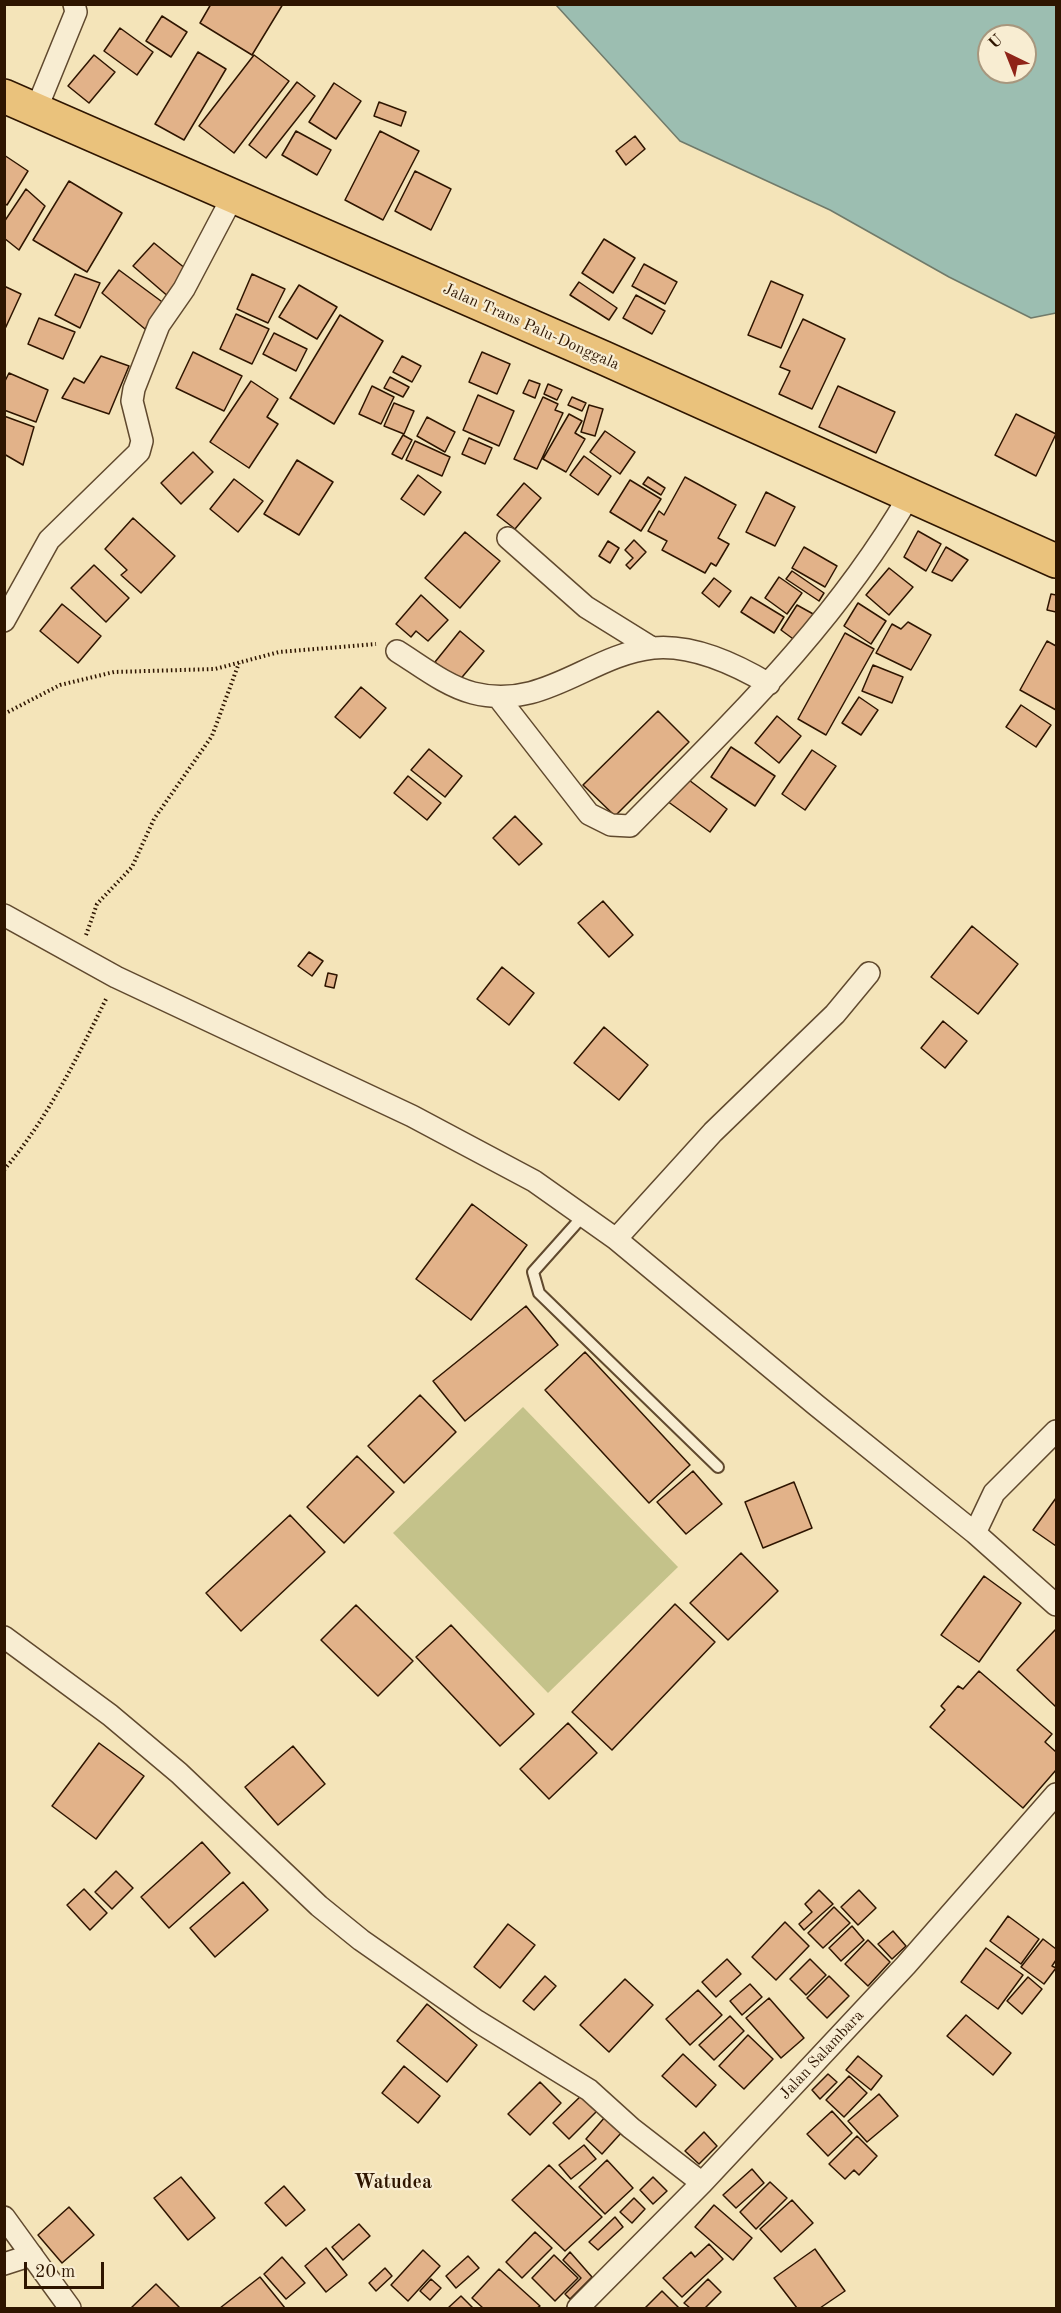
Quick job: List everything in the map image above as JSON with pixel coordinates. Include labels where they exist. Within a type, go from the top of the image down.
[{"type":"highway","name":"Jalan Trans Palu-Donggala","points":[[4,96],[604,358],[1056,561]]},
{"type":"street","points":[[36,110],[76,12],[74,4]]},
{"type":"street","points":[[4,621],[49,540],[139,452],[142,441],[132,401],[134,389],[159,325],[184,289],[232,196]]},
{"type":"street","points":[[498,697],[589,814],[611,825],[630,826],[769,684],[852,585],[878,549],[909,496]]},
{"type":"street","points":[[508,538],[586,607],[652,648]]},
{"type":"street","points":[[397,651],[452,685],[473,693],[498,697],[524,695],[652,648],[681,648],[707,656],[740,667],[769,684]]},
{"type":"street","points":[[4,915],[116,977],[412,1116],[534,1181],[616,1239],[975,1533],[1056,1605]]},
{"type":"street","points":[[616,1239],[713,1132],[835,1014],[869,973]]},
{"type":"street","points":[[975,1533],[994,1493],[1056,1431]]},
{"type":"street","points":[[4,1637],[110,1715],[178,1773],[319,1906],[361,1940],[477,2021],[589,2090],[631,2128],[702,2183]]},
{"type":"street","name":"Jalan Salambara","points":[[578,2308],[702,2183],[906,1965],[1056,1794]]},
{"type":"street","points":[[4,2217],[70,2308]]},
{"type":"street","points":[[4,2264],[32,2256]]},
{"type":"lane","points":[[584,1216],[533,1272],[539,1293],[718,1467]]},
{"type":"path","points":[[4,714],[46,692],[79,679],[137,670],[215,669],[279,652],[329,650],[365,644],[385,645],[397,651]]},
{"type":"path","points":[[79,958],[97,904],[132,867],[154,819],[212,736],[240,662]]},
{"type":"path","points":[[4,1170],[33,1137],[69,1075],[116,977]]},
{"type":"shaded area","points":[[556,5],[1056,5],[1056,313],[1031,318],[949,277],[830,210],[680,141]]},
{"type":"shaded area","points":[[523,1407],[678,1567],[548,1693],[393,1533]]},
{"type":"building","points":[[211,4],[283,4],[252,55],[200,23]]},
{"type":"building","points":[[162,16],[187,32],[171,57],[146,41]]},
{"type":"building","points":[[120,28],[153,52],[137,75],[104,51]]},
{"type":"building","points":[[198,52],[226,69],[184,140],[155,124]]},
{"type":"building","points":[[94,55],[115,72],[89,103],[68,86]]},
{"type":"building","points":[[254,55],[289,81],[234,153],[199,126]]},
{"type":"building","points":[[297,82],[315,96],[266,158],[249,145]]},
{"type":"building","points":[[334,83],[361,101],[336,139],[309,122]]},
{"type":"building","points":[[379,102],[406,112],[401,126],[374,116]]},
{"type":"building","points":[[296,131],[331,150],[317,175],[282,155]]},
{"type":"building","points":[[380,131],[419,151],[383,220],[345,200]]},
{"type":"building","points":[[635,136],[645,149],[626,165],[616,151]]},
{"type":"building","points":[[4,155],[28,171],[7,205],[4,203]]},
{"type":"building","points":[[415,171],[451,189],[431,230],[395,211]]},
{"type":"building","points":[[69,181],[122,213],[87,272],[33,240]]},
{"type":"building","points":[[26,189],[45,206],[19,250],[4,238],[4,222]]},
{"type":"building","points":[[604,239],[635,258],[613,293],[582,273]]},
{"type":"building","points":[[154,243],[186,269],[170,298],[133,266]]},
{"type":"building","points":[[644,264],[677,282],[665,304],[632,286]]},
{"type":"building","points":[[119,270],[165,304],[145,329],[102,293]]},
{"type":"building","points":[[75,274],[100,283],[80,328],[55,315]]},
{"type":"building","points":[[252,274],[285,289],[268,323],[237,309]]},
{"type":"building","points":[[771,281],[803,295],[781,348],[748,335]]},
{"type":"building","points":[[579,282],[617,308],[609,320],[570,295]]},
{"type":"building","points":[[299,285],[337,307],[317,339],[279,317]]},
{"type":"building","points":[[4,286],[21,294],[4,331]]},
{"type":"building","points":[[636,295],[665,311],[652,334],[623,318]]},
{"type":"building","points":[[236,314],[269,329],[252,364],[220,349]]},
{"type":"building","points":[[340,315],[383,341],[334,424],[290,398]]},
{"type":"building","points":[[39,318],[75,332],[63,359],[28,344]]},
{"type":"building","points":[[803,319],[845,339],[812,409],[779,394],[790,371],[780,367]]},
{"type":"building","points":[[274,333],[307,349],[296,371],[263,354]]},
{"type":"building","points":[[193,352],[242,376],[224,411],[176,388]]},
{"type":"building","points":[[482,352],[510,364],[497,394],[469,382]]},
{"type":"building","points":[[101,356],[129,366],[109,414],[62,398],[74,378],[84,383]]},
{"type":"building","points":[[402,356],[421,366],[412,382],[393,372]]},
{"type":"building","points":[[9,373],[48,390],[36,422],[4,410],[4,383]]},
{"type":"building","points":[[390,377],[409,387],[403,397],[384,388]]},
{"type":"building","points":[[529,380],[540,384],[535,398],[523,393]]},
{"type":"building","points":[[251,381],[278,399],[267,417],[278,424],[249,468],[210,442]]},
{"type":"building","points":[[548,384],[562,390],[557,400],[544,394]]},
{"type":"building","points":[[372,386],[394,397],[381,424],[359,414]]},
{"type":"building","points":[[838,386],[895,412],[876,453],[819,427]]},
{"type":"building","points":[[478,395],[514,411],[499,446],[463,430]]},
{"type":"building","points":[[543,397],[558,404],[555,410],[563,413],[537,469],[514,459]]},
{"type":"building","points":[[572,397],[586,403],[582,411],[568,405]]},
{"type":"building","points":[[394,403],[414,411],[404,434],[384,426]]},
{"type":"building","points":[[589,405],[603,409],[595,436],[581,432]]},
{"type":"building","points":[[569,414],[582,421],[575,433],[585,439],[566,472],[543,459]]},
{"type":"building","points":[[1016,414],[1056,434],[1036,476],[995,455]]},
{"type":"building","points":[[4,416],[34,427],[23,465],[4,454]]},
{"type":"building","points":[[427,417],[455,432],[445,452],[417,436]]},
{"type":"building","points":[[605,431],[635,452],[620,474],[590,452]]},
{"type":"building","points":[[403,435],[412,440],[402,459],[392,454]]},
{"type":"building","points":[[469,438],[492,448],[485,464],[462,454]]},
{"type":"building","points":[[415,441],[450,457],[442,476],[406,460]]},
{"type":"building","points":[[193,452],[213,472],[181,504],[161,483]]},
{"type":"building","points":[[584,456],[611,476],[598,495],[570,475]]},
{"type":"building","points":[[297,460],[333,482],[299,535],[264,514]]},
{"type":"building","points":[[418,475],[441,492],[424,515],[401,499]]},
{"type":"building","points":[[648,477],[665,488],[661,495],[643,484]]},
{"type":"building","points":[[685,477],[736,505],[718,538],[729,544],[716,566],[711,563],[705,573],[662,550],[667,541],[648,531],[659,511],[664,515]]},
{"type":"building","points":[[234,479],[263,501],[238,532],[210,509]]},
{"type":"building","points":[[630,480],[661,499],[641,531],[610,512]]},
{"type":"building","points":[[524,483],[541,498],[515,529],[497,515]]},
{"type":"building","points":[[766,492],[795,507],[775,546],[746,532]]},
{"type":"building","points":[[133,518],[175,556],[141,593],[121,575],[127,570],[105,549]]},
{"type":"building","points":[[918,531],[941,544],[926,571],[904,557]]},
{"type":"building","points":[[465,532],[500,561],[460,608],[425,578]]},
{"type":"building","points":[[634,540],[646,552],[630,569],[626,565],[633,558],[625,550]]},
{"type":"building","points":[[608,541],[619,548],[610,563],[599,556]]},
{"type":"building","points":[[804,547],[837,566],[825,587],[792,568]]},
{"type":"building","points":[[946,547],[968,560],[952,581],[932,572]]},
{"type":"building","points":[[94,565],[129,598],[106,622],[71,588]]},
{"type":"building","points":[[889,568],[913,587],[889,615],[866,595]]},
{"type":"building","points":[[792,571],[824,593],[819,601],[786,579]]},
{"type":"building","points":[[779,577],[802,593],[787,614],[765,598]]},
{"type":"building","points":[[714,578],[731,591],[719,607],[702,593]]},
{"type":"building","points":[[1051,594],[1056,595],[1056,612],[1047,610]]},
{"type":"building","points":[[421,595],[448,620],[428,641],[416,631],[411,637],[396,624]]},
{"type":"building","points":[[751,597],[784,617],[774,633],[741,612]]},
{"type":"building","points":[[858,603],[886,621],[871,644],[844,626]]},
{"type":"building","points":[[62,604],[101,636],[78,663],[40,631]]},
{"type":"building","points":[[797,605],[815,615],[796,641],[781,630]]},
{"type":"building","points":[[908,622],[931,635],[911,670],[876,653],[892,624],[901,629]]},
{"type":"building","points":[[460,631],[484,651],[458,682],[435,662]]},
{"type":"building","points":[[845,633],[874,649],[826,735],[798,719]]},
{"type":"building","points":[[1047,641],[1056,646],[1056,710],[1020,690]]},
{"type":"building","points":[[873,665],[903,677],[892,703],[862,691]]},
{"type":"building","points":[[361,687],[386,708],[360,738],[335,717]]},
{"type":"building","points":[[859,697],[878,710],[861,735],[842,723]]},
{"type":"building","points":[[1021,705],[1051,725],[1036,747],[1006,727]]},
{"type":"building","points":[[658,711],[689,742],[615,816],[583,785]]},
{"type":"building","points":[[777,716],[801,736],[779,763],[755,743]]},
{"type":"building","points":[[731,747],[775,776],[755,806],[711,777]]},
{"type":"building","points":[[429,749],[462,776],[445,797],[411,770]]},
{"type":"building","points":[[812,750],[836,766],[805,810],[782,794]]},
{"type":"building","points":[[408,776],[441,803],[427,820],[394,793]]},
{"type":"building","points":[[685,777],[727,809],[710,832],[667,801]]},
{"type":"building","points":[[515,816],[542,844],[519,865],[493,838]]},
{"type":"building","points":[[603,901],[633,935],[609,957],[578,923]]},
{"type":"building","points":[[972,926],[1018,964],[978,1014],[931,977]]},
{"type":"building","points":[[309,952],[323,961],[312,976],[298,966]]},
{"type":"building","points":[[502,967],[534,993],[509,1025],[477,999]]},
{"type":"building","points":[[328,973],[337,975],[334,988],[325,986]]},
{"type":"building","points":[[943,1021],[967,1041],[945,1068],[921,1048]]},
{"type":"building","points":[[604,1027],[648,1065],[619,1100],[574,1063]]},
{"type":"building","points":[[472,1204],[527,1245],[471,1320],[416,1279]]},
{"type":"building","points":[[526,1306],[558,1345],[465,1421],[433,1381]]},
{"type":"building","points":[[585,1352],[690,1465],[649,1503],[545,1390]]},
{"type":"building","points":[[420,1395],[456,1432],[404,1483],[368,1446]]},
{"type":"building","points":[[357,1456],[394,1492],[344,1543],[307,1507]]},
{"type":"building","points":[[693,1471],[722,1504],[686,1534],[657,1502]]},
{"type":"building","points":[[794,1482],[812,1528],[763,1548],[745,1502]]},
{"type":"building","points":[[1056,1498],[1056,1546],[1033,1530]]},
{"type":"building","points":[[290,1515],[325,1552],[241,1631],[206,1593]]},
{"type":"building","points":[[741,1553],[778,1591],[728,1640],[690,1603]]},
{"type":"building","points":[[984,1576],[1021,1603],[979,1662],[941,1635]]},
{"type":"building","points":[[675,1604],[715,1642],[612,1750],[572,1712]]},
{"type":"building","points":[[356,1605],[413,1661],[378,1696],[321,1640]]},
{"type":"building","points":[[451,1625],[534,1714],[500,1746],[416,1657]]},
{"type":"building","points":[[1056,1629],[1056,1707],[1017,1670]]},
{"type":"building","points":[[979,1671],[1052,1734],[1045,1742],[1056,1752],[1056,1770],[1023,1808],[930,1727],[945,1710],[941,1706],[958,1686],[963,1689]]},
{"type":"building","points":[[568,1723],[597,1753],[549,1799],[520,1769]]},
{"type":"building","points":[[99,1743],[144,1776],[96,1839],[52,1806]]},
{"type":"building","points":[[293,1746],[325,1784],[278,1825],[245,1787]]},
{"type":"building","points":[[202,1842],[230,1873],[169,1928],[141,1897]]},
{"type":"building","points":[[116,1871],[133,1888],[112,1909],[95,1892]]},
{"type":"building","points":[[243,1882],[268,1910],[215,1957],[190,1928]]},
{"type":"building","points":[[84,1889],[107,1913],[90,1930],[67,1905]]},
{"type":"building","points":[[819,1890],[833,1904],[804,1930],[799,1924],[812,1912],[805,1904]]},
{"type":"building","points":[[859,1890],[876,1908],[858,1925],[841,1907]]},
{"type":"building","points":[[834,1907],[850,1923],[823,1948],[808,1933]]},
{"type":"building","points":[[1008,1916],[1039,1939],[1021,1964],[990,1941]]},
{"type":"building","points":[[785,1922],[809,1946],[776,1980],[752,1957]]},
{"type":"building","points":[[508,1924],[535,1945],[500,1988],[474,1967]]},
{"type":"building","points":[[852,1926],[864,1940],[841,1961],[829,1948]]},
{"type":"building","points":[[893,1931],[906,1946],[892,1959],[878,1944]]},
{"type":"building","points":[[1043,1939],[1056,1949],[1056,1960],[1052,1966],[1056,1968],[1044,1984],[1021,1967]]},
{"type":"building","points":[[868,1940],[890,1962],[868,1986],[845,1964]]},
{"type":"building","points":[[986,1948],[1023,1975],[998,2009],[961,1982]]},
{"type":"building","points":[[727,1959],[741,1974],[716,1997],[702,1982]]},
{"type":"building","points":[[810,1959],[826,1975],[806,1995],[790,1979]]},
{"type":"building","points":[[545,1976],[556,1986],[534,2010],[523,2001]]},
{"type":"building","points":[[829,1976],[849,1996],[827,2018],[807,1998]]},
{"type":"building","points":[[1028,1977],[1042,1989],[1022,2014],[1007,2001]]},
{"type":"building","points":[[625,1979],[653,2005],[609,2052],[580,2025]]},
{"type":"building","points":[[750,1984],[762,1997],[742,2015],[730,2001]]},
{"type":"building","points":[[698,1990],[722,2015],[690,2045],[666,2019]]},
{"type":"building","points":[[769,1998],[804,2038],[781,2058],[746,2018]]},
{"type":"building","points":[[427,2004],[477,2045],[447,2082],[397,2041]]},
{"type":"building","points":[[966,2015],[1011,2053],[993,2075],[947,2036]]},
{"type":"building","points":[[730,2016],[744,2031],[714,2060],[699,2045]]},
{"type":"building","points":[[748,2035],[773,2059],[744,2089],[719,2066]]},
{"type":"building","points":[[683,2054],[716,2085],[696,2107],[662,2076]]},
{"type":"building","points":[[858,2056],[882,2076],[871,2090],[846,2070]]},
{"type":"building","points":[[404,2066],[440,2096],[418,2123],[382,2093]]},
{"type":"building","points":[[828,2074],[837,2082],[820,2099],[812,2090]]},
{"type":"building","points":[[849,2076],[867,2093],[844,2117],[826,2100]]},
{"type":"building","points":[[540,2082],[561,2103],[530,2135],[508,2114]]},
{"type":"building","points":[[585,2092],[600,2108],[569,2139],[553,2123]]},
{"type":"building","points":[[879,2094],[898,2116],[867,2142],[848,2121]]},
{"type":"building","points":[[832,2111],[852,2133],[828,2156],[807,2134]]},
{"type":"building","points":[[605,2117],[622,2132],[602,2154],[586,2139]]},
{"type":"building","points":[[704,2132],[717,2146],[699,2164],[685,2151]]},
{"type":"building","points":[[857,2136],[877,2156],[859,2175],[854,2170],[845,2179],[829,2164]]},
{"type":"building","points":[[584,2145],[596,2159],[571,2179],[559,2165]]},
{"type":"building","points":[[607,2160],[633,2188],[605,2214],[579,2187]]},
{"type":"building","points":[[549,2165],[602,2217],[565,2251],[512,2200]]},
{"type":"building","points":[[752,2169],[764,2183],[736,2208],[723,2195]]},
{"type":"building","points":[[181,2177],[215,2218],[188,2240],[154,2198]]},
{"type":"building","points":[[653,2177],[667,2191],[653,2204],[640,2190]]},
{"type":"building","points":[[770,2182],[787,2198],[756,2229],[740,2212]]},
{"type":"building","points":[[284,2186],[305,2210],[286,2226],[265,2203]]},
{"type":"building","points":[[634,2198],[645,2209],[632,2223],[620,2212]]},
{"type":"building","points":[[792,2200],[813,2223],[781,2252],[760,2229]]},
{"type":"building","points":[[714,2205],[752,2238],[733,2260],[695,2227]]},
{"type":"building","points":[[69,2207],[94,2235],[62,2263],[38,2235]]},
{"type":"building","points":[[615,2217],[623,2227],[598,2250],[589,2242]]},
{"type":"building","points":[[359,2224],[370,2236],[343,2260],[332,2247]]},
{"type":"building","points":[[535,2232],[552,2248],[522,2278],[506,2262]]},
{"type":"building","points":[[709,2244],[723,2259],[682,2297],[663,2278],[691,2252],[695,2257]]},
{"type":"building","points":[[326,2248],[347,2275],[326,2292],[305,2266]]},
{"type":"building","points":[[815,2249],[845,2291],[820,2308],[797,2308],[774,2278]]},
{"type":"building","points":[[423,2250],[440,2266],[408,2301],[391,2285]]},
{"type":"building","points":[[570,2252],[592,2277],[570,2299],[565,2294],[581,2278],[563,2260]]},
{"type":"building","points":[[554,2255],[578,2278],[555,2301],[532,2278]]},
{"type":"building","points":[[468,2256],[479,2268],[456,2288],[446,2276]]},
{"type":"building","points":[[282,2257],[305,2283],[286,2299],[264,2274]]},
{"type":"building","points":[[385,2268],[392,2276],[376,2291],[369,2283]]},
{"type":"building","points":[[499,2269],[540,2306],[537,2308],[483,2308],[472,2298]]},
{"type":"building","points":[[260,2277],[285,2308],[220,2308]]},
{"type":"building","points":[[431,2279],[441,2288],[430,2300],[420,2291]]},
{"type":"building","points":[[708,2279],[721,2292],[705,2308],[690,2308],[684,2303]]},
{"type":"building","points":[[156,2284],[180,2308],[131,2308]]},
{"type":"building","points":[[662,2291],[679,2308],[645,2308]]},
{"type":"building","points":[[461,2296],[473,2308],[448,2308]]},
{"type":"district","name":"Watudea","points":[[393,2183]]}]
